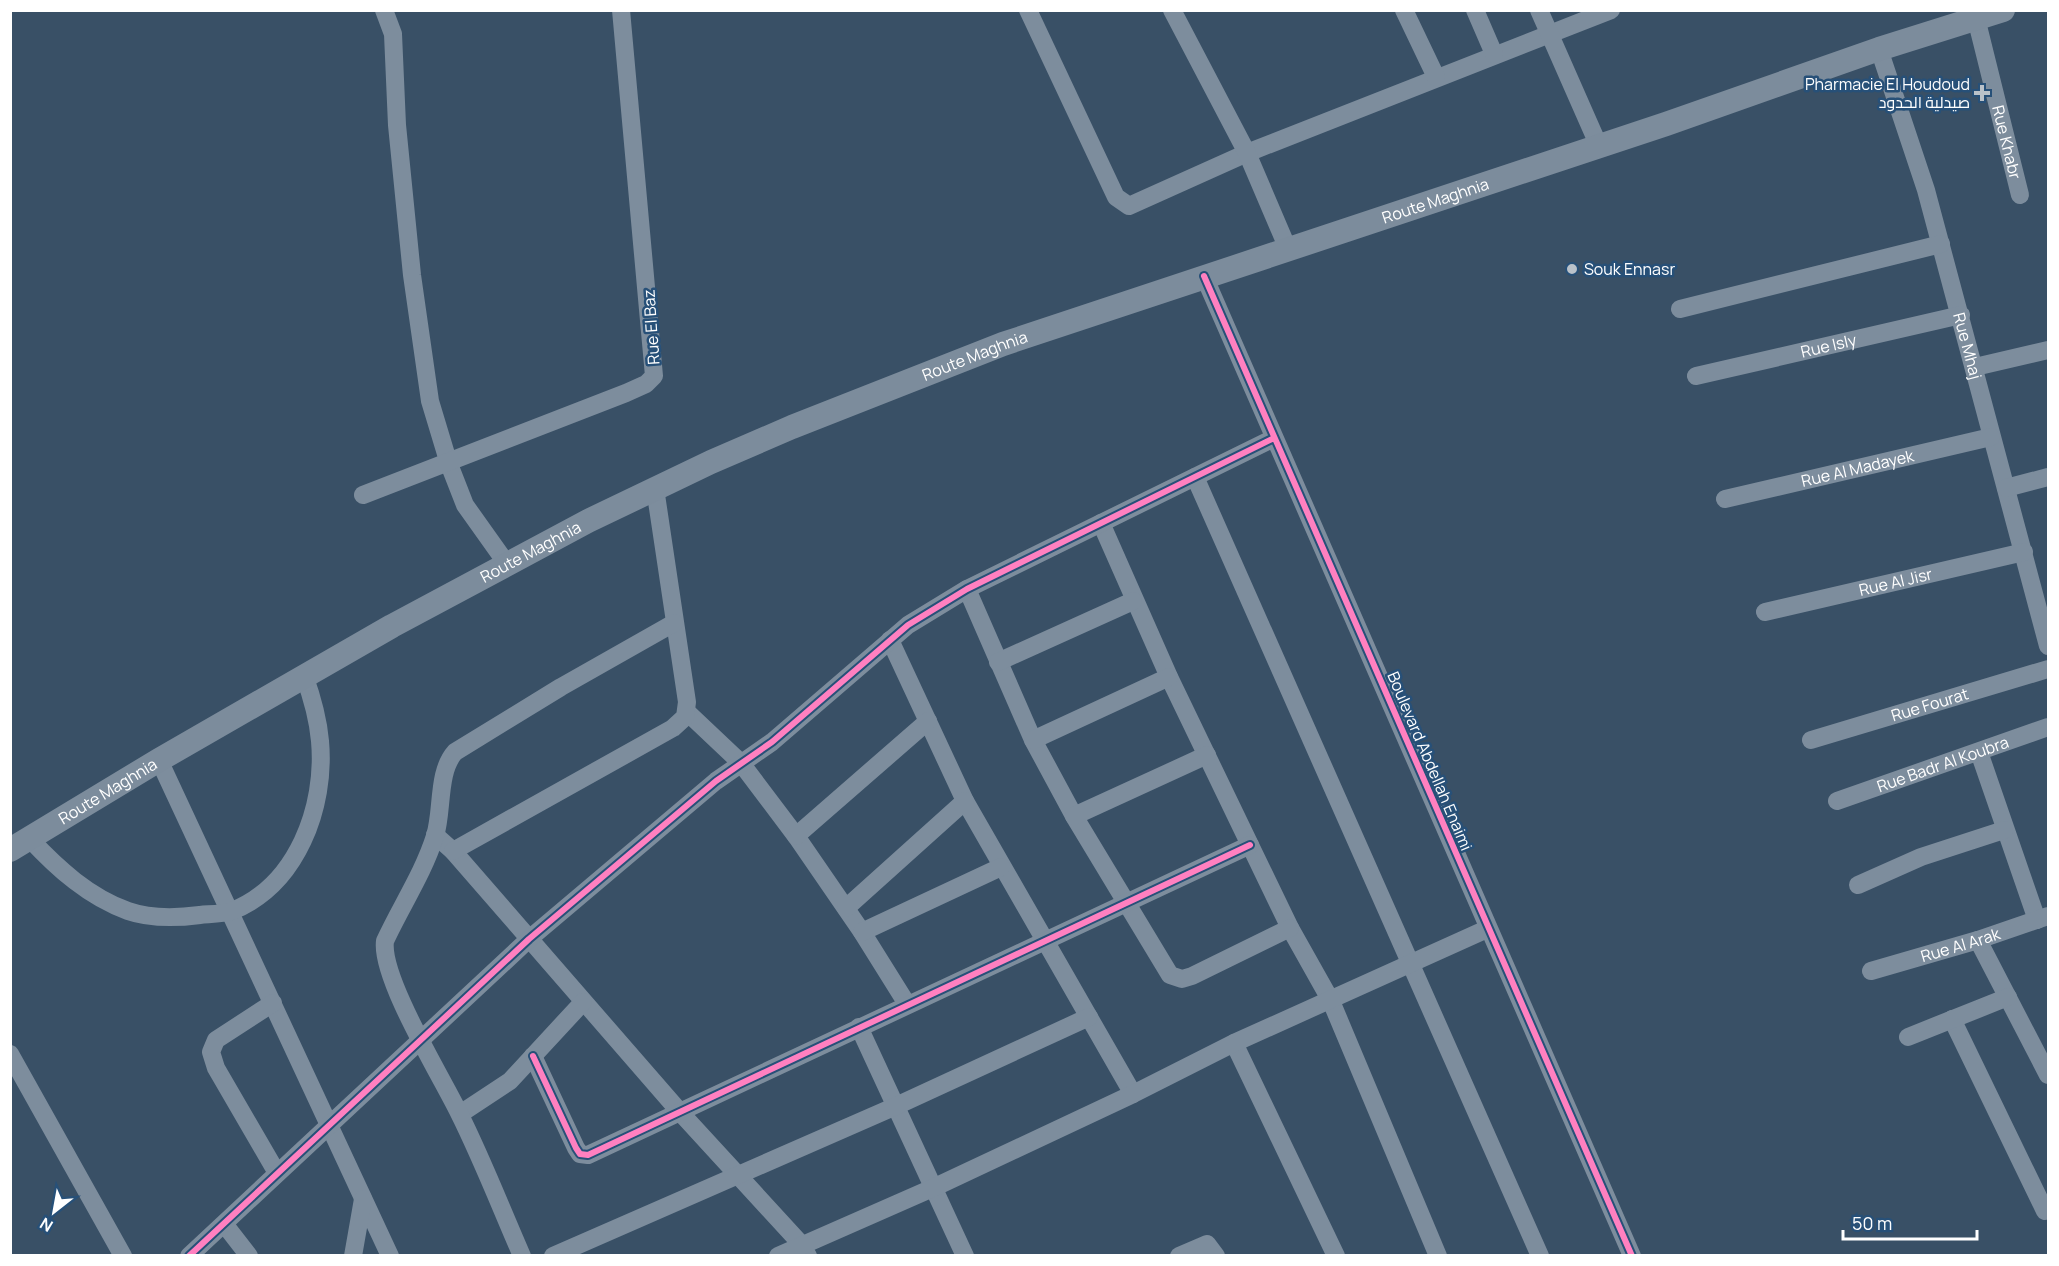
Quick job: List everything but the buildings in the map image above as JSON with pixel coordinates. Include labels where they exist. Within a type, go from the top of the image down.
[{"type":"main road","name":"Route Maghnia","points":[[20,845],[304,675],[507,564],[655,488],[752,444],[1003,344],[1879,49],[2003,10]]},
{"type":"street","points":[[384,10],[393,34],[397,125],[412,275],[430,401],[449,464],[465,505],[507,564]]},
{"type":"street","name":"Rue El Baz","points":[[449,464],[626,393],[646,384],[654,376],[621,10]]},
{"type":"street","points":[[1028,10],[1116,197],[1124,205],[1135,205],[1247,153],[1494,54],[1611,10]]},
{"type":"street","points":[[1172,10],[1247,153],[1288,249]]},
{"type":"street","points":[[1404,10],[1436,77]]},
{"type":"street","points":[[1474,10],[1494,54]]},
{"type":"street","points":[[1539,10],[1598,144]]},
{"type":"street","name":"Rue Khabr","points":[[1976,18],[2020,195]]},
{"type":"street","name":"Rue Mhaj","points":[[1879,49],[1941,244],[1975,367],[1991,437],[2024,552],[2043,604],[2049,646]]},
{"type":"street","points":[[1680,309],[1941,244]]},
{"type":"street","name":"Boulevard Abdellah Enaimi","points":[[1204,276],[1487,929],[1632,1256]]},
{"type":"street","name":"Rue Isly","points":[[1696,376],[1961,315]]},
{"type":"street","points":[[1975,367],[2049,350]]},
{"type":"street","name":"Rue Al Madayek","points":[[1725,499],[1991,437]]},
{"type":"street","points":[[189,1256],[225,1225],[277,1173],[421,1042],[529,939],[678,812],[772,742],[890,640],[939,604],[967,589],[1274,438]]},
{"type":"street","points":[[363,495],[449,464]]},
{"type":"street","points":[[1195,477],[1412,962],[1540,1256]]},
{"type":"street","points":[[2006,488],[2049,477]]},
{"type":"street","points":[[453,851],[682,722],[687,712],[655,488]]},
{"type":"street","points":[[1101,523],[1133,600],[1169,677],[1290,928],[1331,1001],[1438,1256]]},
{"type":"street","name":"Rue Al Jisr","points":[[1766,612],[2024,552]]},
{"type":"street","points":[[967,589],[1033,740],[1074,816],[1170,975],[1182,979],[1290,928]]},
{"type":"street","points":[[998,662],[1133,600]]},
{"type":"street","points":[[522,1256],[460,1114],[421,1042],[391,975],[384,951],[390,930],[413,888],[435,835],[447,764],[455,752],[551,693],[674,623]]},
{"type":"street","points":[[890,640],[965,801],[1133,1094]]},
{"type":"street","name":"Rue Fourat","points":[[1811,740],[2049,669]]},
{"type":"street","points":[[20,845],[100,898],[130,911],[157,917],[231,912],[255,897],[286,870],[300,848],[313,814],[321,779],[320,742],[315,707],[304,675]]},
{"type":"street","points":[[1033,740],[1169,677]]},
{"type":"street","points":[[687,712],[741,764],[796,836],[862,932],[907,1004]]},
{"type":"street","points":[[796,836],[927,721]]},
{"type":"street","name":"Rue Badr Al Koubra","points":[[1837,801],[2049,726]]},
{"type":"street","points":[[1979,752],[2004,830],[2043,918]]},
{"type":"street","points":[[1074,816],[1207,755]]},
{"type":"street","points":[[159,760],[390,1256]]},
{"type":"street","points":[[846,908],[965,801]]},
{"type":"street","points":[[1858,885],[1921,857],[2004,830]]},
{"type":"street","points":[[435,835],[453,851],[583,1002],[679,1111],[739,1174],[804,1250]]},
{"type":"street","points":[[533,1056],[576,1148],[584,1156],[1250,845]]},
{"type":"street","points":[[862,932],[1001,867]]},
{"type":"street","name":"Rue Al Arak","points":[[1871,971],[1978,940],[2043,918]]},
{"type":"street","points":[[778,1256],[804,1250],[1133,1094],[1234,1043],[1487,929]]},
{"type":"street","points":[[1978,940],[2049,1075]]},
{"type":"street","points":[[1908,1037],[2008,997]]},
{"type":"street","points":[[460,1114],[510,1081],[583,1002]]},
{"type":"street","points":[[273,1003],[216,1040],[211,1052],[216,1068],[277,1173]]},
{"type":"street","points":[[553,1256],[896,1106],[1089,1017]]},
{"type":"street","points":[[1952,1019],[2046,1211]]},
{"type":"street","points":[[859,1027],[965,1256]]},
{"type":"street","points":[[1234,1043],[1336,1256]]},
{"type":"street","points":[[10,1054],[123,1256]]},
{"type":"street","points":[[353,1256],[363,1200]]},
{"type":"street","points":[[225,1225],[249,1256]]},
{"type":"street","points":[[1179,1256],[1207,1244],[1216,1256]]},
{"type":"cycle path","points":[[1204,276],[1632,1256]]},
{"type":"cycle path","points":[[189,1256],[529,939],[716,781],[772,742],[908,625],[967,589],[1274,438]]},
{"type":"cycle path","points":[[533,1056],[576,1148],[580,1154],[588,1155],[1250,845]]},
{"type":"place","name":"Pharmacie El Houdoud صيدلية الحدود","points":[[1982,93]]},
{"type":"place","name":"Souk Ennasr","points":[[1572,269]]}]
